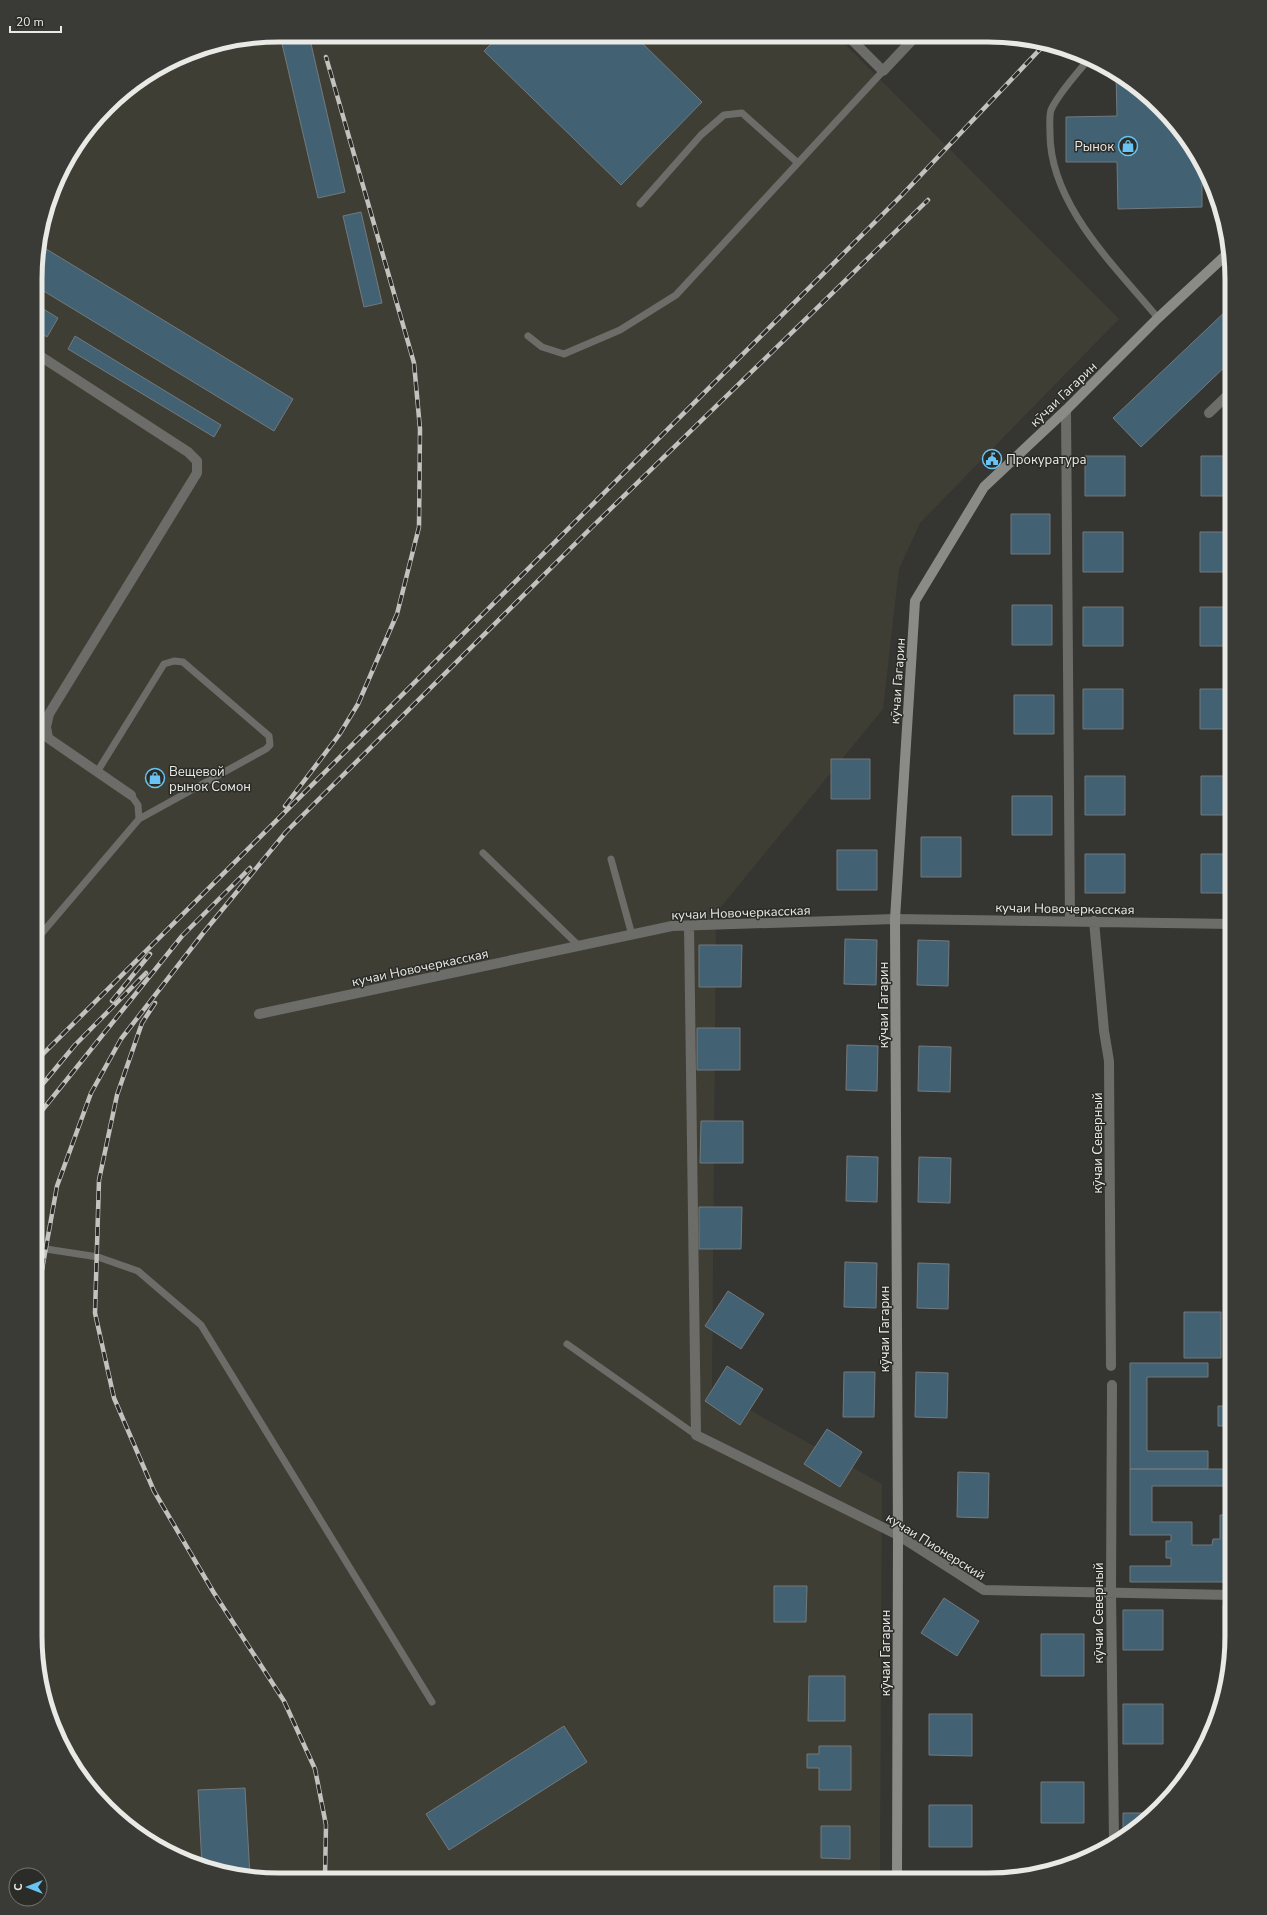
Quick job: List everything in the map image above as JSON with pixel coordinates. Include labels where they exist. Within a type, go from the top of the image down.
[{"type":"main road","name":"кӯчаи Гагарин","points":[[897,1873],[898,1535],[895,919],[915,601],[984,487],[1066,410],[1158,318],[1224,257]]},
{"type":"street","points":[[854,42],[883,71],[910,42]]},
{"type":"street","points":[[42,357],[188,452],[197,462],[197,474],[49,714],[46,727],[48,738],[131,795]]},
{"type":"street","points":[[1209,413],[1225,398]]},
{"type":"street","points":[[1066,410],[1070,921]]},
{"type":"street","name":"кучаи Новочеркасская","points":[[259,1014],[672,926],[895,919],[1225,924]]},
{"type":"street","name":"кӯчаи Северный","points":[[1094,921],[1104,1031],[1109,1061],[1111,1366]]},
{"type":"street","points":[[689,926],[696,1435]]},
{"type":"street","name":"кӯчаи Северный","points":[[1112,1385],[1111,1592],[1114,1837]]},
{"type":"street","name":"кучаи Пионерский","points":[[696,1435],[898,1535],[984,1590],[1225,1595]]},
{"type":"lane","points":[[1086,63],[1068,85],[1051,111],[1050,144],[1059,181],[1077,220],[1158,318]]},
{"type":"lane","points":[[528,336],[542,347],[564,354],[620,330],[676,295],[883,71]]},
{"type":"lane","points":[[640,204],[701,135],[724,115],[742,113],[798,163]]},
{"type":"lane","points":[[42,933],[139,819],[266,749],[270,744],[269,736],[183,662],[174,661],[164,664],[97,772]]},
{"type":"lane","points":[[131,795],[138,806],[139,819]]},
{"type":"lane","points":[[483,853],[579,946]]},
{"type":"lane","points":[[611,859],[632,935]]},
{"type":"lane","points":[[42,1250],[46,1249],[98,1257],[138,1271],[201,1325],[432,1702]]},
{"type":"lane","points":[[567,1344],[696,1435]]},
{"type":"shaded area","points":[[279,42],[843,42],[1119,319],[920,523],[899,569],[883,709],[716,913],[712,1389],[882,1484],[880,1873],[279,1873],[248,1871],[217,1865],[188,1855],[174,1849],[147,1833],[111,1804],[82,1768],[66,1741],[50,1698],[44,1667],[42,1636],[43,263],[44,248],[50,217],[66,174],[82,147],[111,111],[147,82],[174,66],[217,50],[248,44]]},
{"type":"building","points":[[282,42],[311,42],[345,192],[318,198]]},
{"type":"building","points":[[493,42],[641,42],[702,102],[621,185],[484,51]]},
{"type":"building","name":"Рынок","points":[[1116,80],[1156,111],[1185,147],[1202,176],[1202,207],[1118,209],[1117,162],[1066,162],[1066,117],[1117,116]]},
{"type":"building","points":[[361,212],[382,303],[364,307],[343,216]]},
{"type":"building","points":[[44,248],[293,399],[274,431],[42,290]]},
{"type":"building","points":[[42,308],[58,318],[47,337],[42,334]]},
{"type":"building","points":[[1225,312],[1225,367],[1141,447],[1113,418]]},
{"type":"building","points":[[75,336],[221,425],[214,437],[68,349]]},
{"type":"building","points":[[1085,456],[1125,456],[1125,496],[1085,496]]},
{"type":"building","points":[[1201,456],[1225,456],[1225,496],[1201,496]]},
{"type":"building","points":[[1011,514],[1050,514],[1050,554],[1011,554]]},
{"type":"building","points":[[1083,532],[1123,532],[1123,572],[1083,572]]},
{"type":"building","points":[[1200,532],[1225,532],[1225,572],[1200,572]]},
{"type":"building","points":[[1012,605],[1052,605],[1052,645],[1012,645]]},
{"type":"building","points":[[1083,607],[1123,607],[1123,646],[1083,646]]},
{"type":"building","points":[[1200,607],[1225,607],[1225,646],[1200,646]]},
{"type":"building","points":[[1083,689],[1123,689],[1123,729],[1083,729]]},
{"type":"building","points":[[1200,689],[1225,689],[1225,729],[1200,729]]},
{"type":"building","points":[[1014,695],[1054,695],[1054,734],[1014,734]]},
{"type":"building","points":[[831,759],[870,759],[870,799],[831,799]]},
{"type":"building","points":[[1085,776],[1125,776],[1125,815],[1085,815]]},
{"type":"building","points":[[1201,776],[1225,776],[1225,815],[1201,815]]},
{"type":"building","points":[[1012,796],[1052,796],[1052,835],[1012,835]]},
{"type":"building","points":[[921,837],[961,837],[961,877],[921,877]]},
{"type":"building","points":[[837,850],[877,850],[877,890],[837,890]]},
{"type":"building","points":[[1085,854],[1125,854],[1125,893],[1085,893]]},
{"type":"building","points":[[1201,854],[1225,854],[1225,893],[1201,893]]},
{"type":"building","points":[[845,939],[877,940],[876,985],[844,984]]},
{"type":"building","points":[[918,940],[949,941],[948,986],[917,985]]},
{"type":"building","points":[[699,945],[742,945],[741,987],[699,987]]},
{"type":"building","points":[[697,1028],[740,1028],[740,1070],[697,1070]]},
{"type":"building","points":[[847,1045],[878,1046],[877,1091],[846,1090]]},
{"type":"building","points":[[919,1046],[951,1047],[950,1092],[918,1091]]},
{"type":"building","points":[[701,1121],[743,1121],[743,1163],[700,1163]]},
{"type":"building","points":[[847,1156],[878,1157],[877,1202],[846,1201]]},
{"type":"building","points":[[919,1157],[951,1158],[950,1203],[918,1202]]},
{"type":"building","points":[[699,1207],[742,1207],[741,1249],[699,1249]]},
{"type":"building","points":[[845,1262],[877,1263],[876,1308],[844,1307]]},
{"type":"building","points":[[918,1263],[949,1264],[948,1309],[917,1308]]},
{"type":"building","points":[[728,1291],[764,1314],[741,1349],[705,1326]]},
{"type":"building","points":[[1184,1312],[1221,1312],[1221,1358],[1184,1358]]},
{"type":"building","points":[[1130,1363],[1208,1363],[1208,1377],[1147,1377],[1147,1451],[1208,1451],[1208,1469],[1130,1469]]},
{"type":"building","points":[[727,1366],[763,1389],[740,1425],[705,1401]]},
{"type":"building","points":[[844,1372],[875,1372],[874,1417],[843,1417]]},
{"type":"building","points":[[916,1372],[948,1373],[947,1418],[915,1417]]},
{"type":"building","points":[[1218,1406],[1225,1406],[1225,1426],[1218,1426]]},
{"type":"building","points":[[827,1429],[862,1452],[840,1487],[804,1464]]},
{"type":"building","points":[[1130,1469],[1225,1469],[1225,1486],[1152,1486],[1152,1522],[1192,1522],[1192,1545],[1212,1545],[1213,1539],[1220,1539],[1220,1515],[1225,1515],[1225,1582],[1130,1582],[1130,1566],[1171,1566],[1171,1558],[1166,1558],[1166,1541],[1171,1541],[1171,1535],[1130,1535]]},
{"type":"building","points":[[958,1472],[989,1473],[988,1518],[957,1517]]},
{"type":"building","points":[[774,1586],[807,1586],[806,1622],[774,1622]]},
{"type":"building","points":[[944,1598],[979,1621],[957,1656],[921,1633]]},
{"type":"building","points":[[1223,1605],[1225,1605],[1225,1636],[1224,1645],[1223,1645]]},
{"type":"building","points":[[1123,1610],[1163,1610],[1163,1650],[1123,1650]]},
{"type":"building","points":[[1041,1634],[1084,1634],[1084,1676],[1041,1676]]},
{"type":"building","points":[[809,1676],[845,1676],[845,1721],[808,1721]]},
{"type":"building","points":[[1123,1704],[1163,1704],[1163,1744],[1123,1744]]},
{"type":"building","points":[[929,1714],[972,1714],[972,1756],[929,1755]]},
{"type":"building","points":[[564,1726],[587,1762],[449,1850],[426,1814]]},
{"type":"building","points":[[819,1746],[851,1746],[851,1790],[819,1790],[819,1768],[807,1768],[807,1754],[819,1754]]},
{"type":"building","points":[[1041,1782],[1084,1782],[1084,1823],[1041,1823]]},
{"type":"building","points":[[245,1788],[250,1871],[217,1865],[202,1860],[198,1790]]},
{"type":"building","points":[[929,1805],[972,1805],[972,1847],[929,1847]]},
{"type":"building","points":[[1123,1813],[1145,1813],[1132,1824],[1123,1831]]},
{"type":"building","points":[[821,1826],[850,1826],[850,1859],[821,1858]]},
{"type":"railway","points":[[42,1055],[901,196],[1041,48]]},
{"type":"railway","points":[[285,806],[339,735],[358,704],[397,614],[419,527],[420,429],[414,363],[326,57]]},
{"type":"railway","points":[[42,1270],[57,1186],[91,1093],[121,1039],[204,932],[286,832],[592,527],[928,200]]},
{"type":"railway","points":[[42,1111],[182,936],[250,868]]},
{"type":"railway","points":[[112,1001],[150,954]]},
{"type":"railway","points":[[42,1085],[75,1045],[146,973]]},
{"type":"railway","points":[[155,1003],[142,1023],[117,1095],[99,1180],[95,1313],[114,1398],[154,1491],[214,1593],[284,1701],[315,1769],[326,1825],[325,1873]]},
{"type":"place","name":"Рынок","points":[[1128,146]]},
{"type":"place","name":"Прокуратура","points":[[992,459]]},
{"type":"place","name":"Вещевой рынок Сомон","points":[[155,778]]}]
